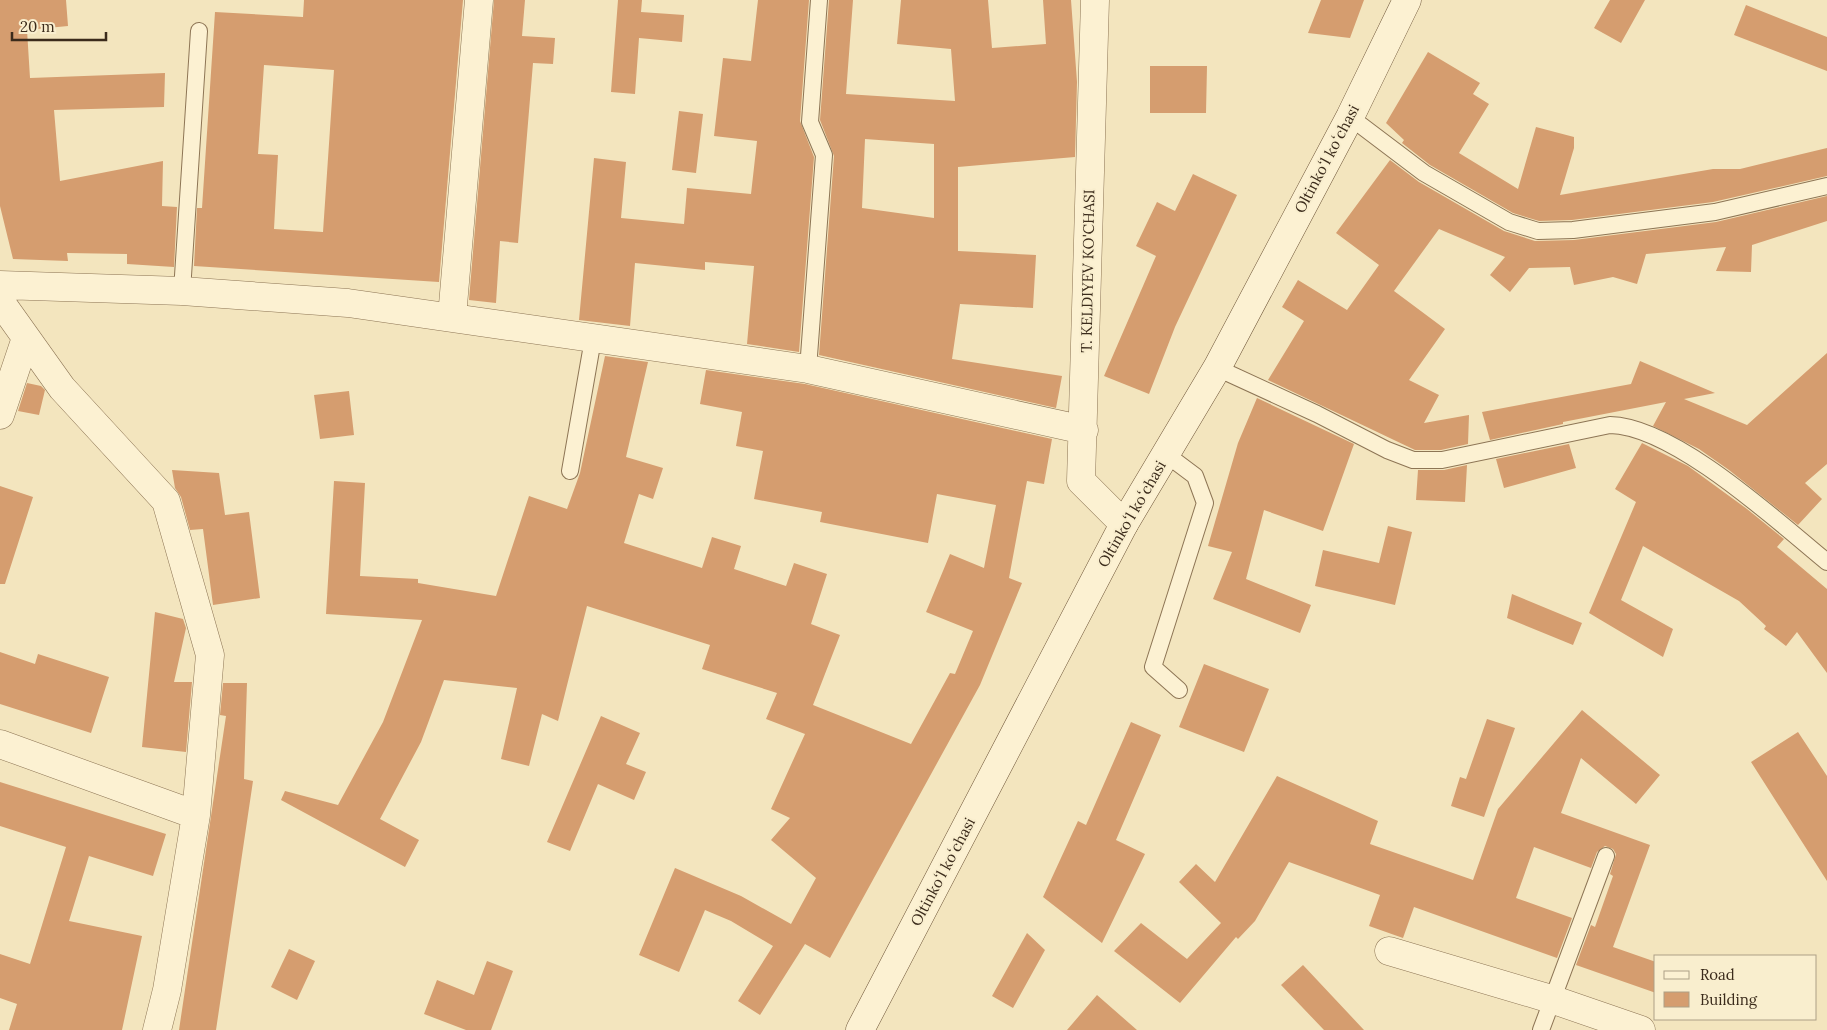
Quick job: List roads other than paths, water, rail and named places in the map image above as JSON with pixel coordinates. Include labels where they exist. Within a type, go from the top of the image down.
[{"type":"street","points":[[452,317],[479,0]]},
{"type":"street","name":"T. KELDIYEV KO'CHASI","points":[[1095,0],[1082,481],[1124,524]]},
{"type":"street","name":"Oltinkoʻl koʻchasi","points":[[860,1030],[1124,524],[1216,368],[1350,117],[1407,0]]},
{"type":"street","points":[[0,285],[182,291],[348,303],[808,369],[1084,430]]},
{"type":"street","points":[[0,301],[62,388],[166,501],[210,655],[196,815],[167,990],[157,1030]]},
{"type":"street","points":[[0,415],[26,338]]},
{"type":"street","points":[[0,744],[196,815]]},
{"type":"street","points":[[1389,951],[1551,999],[1641,1030]]},
{"type":"lane","points":[[808,369],[824,156],[810,122],[819,0]]},
{"type":"lane","points":[[182,291],[199,31]]},
{"type":"lane","points":[[1350,117],[1424,173],[1509,222],[1538,231],[1574,230],[1715,212],[1827,186]]},
{"type":"lane","points":[[570,471],[593,339]]},
{"type":"lane","points":[[1216,368],[1317,414],[1387,450],[1413,460],[1442,460],[1610,425],[1624,425],[1644,432],[1705,464],[1827,562]]},
{"type":"lane","points":[[1167,454],[1195,476],[1205,503],[1153,667],[1179,690]]},
{"type":"lane","points":[[1540,1030],[1606,856]]}]
